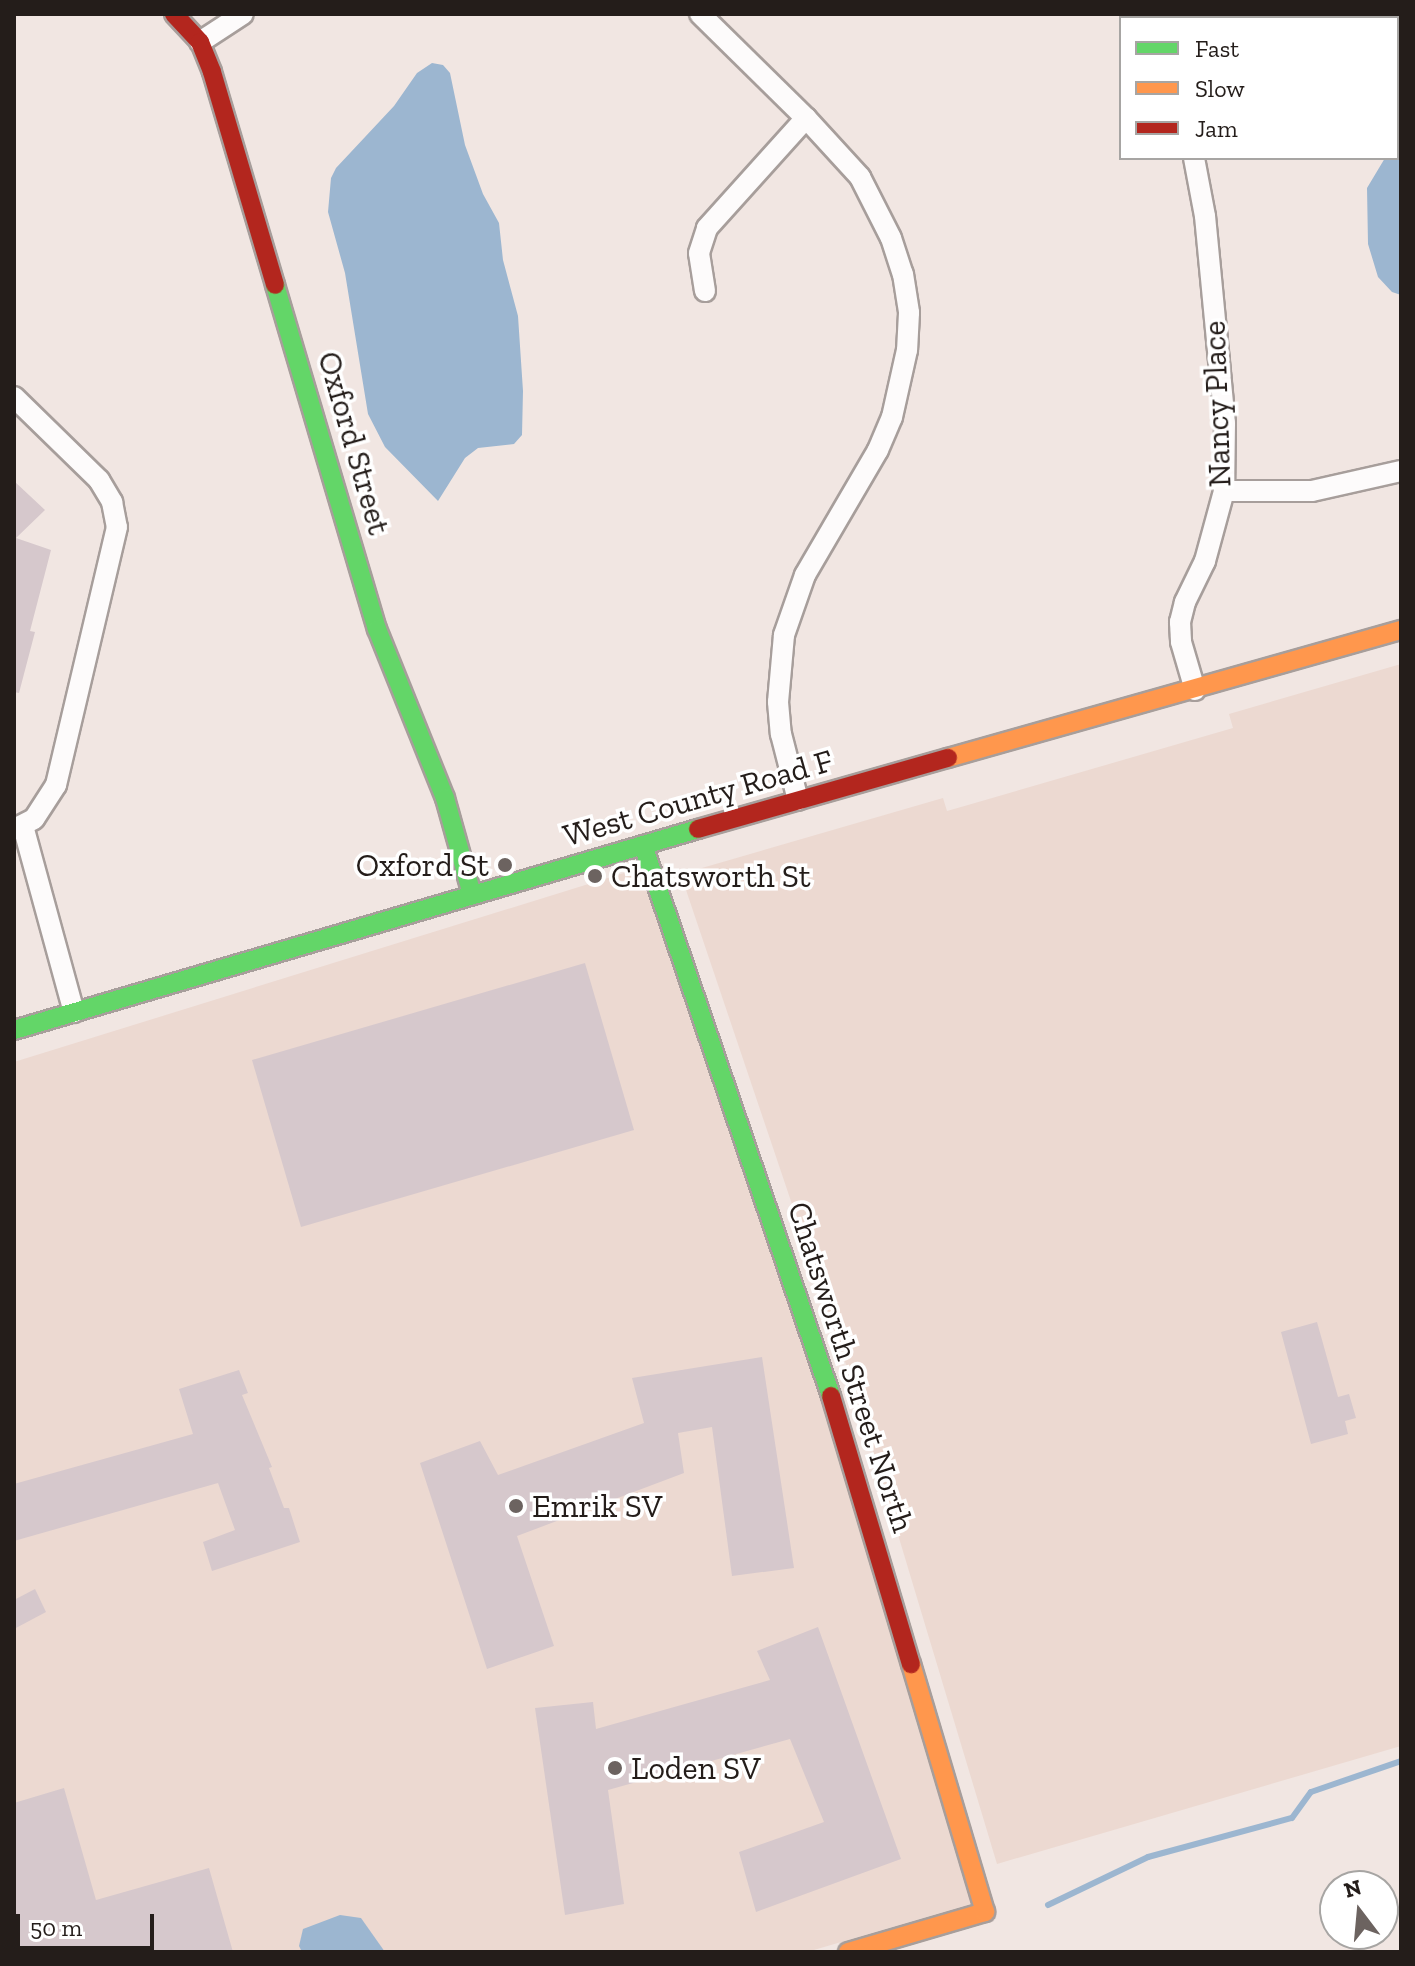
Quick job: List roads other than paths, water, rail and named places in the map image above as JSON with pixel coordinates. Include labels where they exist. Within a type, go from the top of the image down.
[{"type":"street","name":"Oxford Street","points":[[174,14],[200,42],[212,72],[377,629],[445,798],[472,895]]},
{"type":"street","points":[[200,42],[243,14]]},
{"type":"street","points":[[700,14],[841,153],[878,208],[903,274],[909,313],[905,362],[892,417],[878,450],[805,575],[784,635],[778,702],[781,734],[798,800]]},
{"type":"street","points":[[705,291],[699,253],[707,228],[806,118]]},
{"type":"street","name":"Nancy Place","points":[[1194,160],[1205,216],[1225,423],[1224,491],[1205,561],[1185,602],[1180,622],[1181,642],[1195,690]]},
{"type":"street","points":[[14,397],[99,480],[112,502],[117,527],[56,785],[44,808],[18,827],[74,1012]]},
{"type":"street","points":[[1224,491],[1312,491],[1401,471]]},
{"type":"street","name":"West County Road F","points":[[14,1030],[798,800],[1401,630]]},
{"type":"street","name":"Chatsworth Street North","points":[[643,845],[815,1344],[985,1912],[848,1952]]},
{"type":"water","points":[[432,63],[443,65],[450,73],[465,145],[483,194],[499,223],[503,260],[518,316],[523,391],[522,435],[514,444],[478,448],[465,458],[438,501],[385,447],[368,414],[345,273],[328,212],[331,178],[336,168],[394,106],[417,73]]},
{"type":"water","points":[[1399,152],[1401,295],[1392,292],[1378,277],[1368,244],[1367,188],[1384,160],[1399,160]]},
{"type":"water","points":[[340,1915],[361,1918],[385,1952],[302,1952],[299,1946],[303,1929]]},
{"type":"waterway","points":[[1048,1905],[1148,1857],[1292,1818],[1311,1792],[1401,1761]]},
{"type":"place","name":"Oxford St","points":[[505,865]]},
{"type":"place","name":"Chatsworth St","points":[[595,876]]},
{"type":"place","name":"Emrik SV","points":[[516,1506]]},
{"type":"place","name":"Loden SV","points":[[615,1768]]}]
